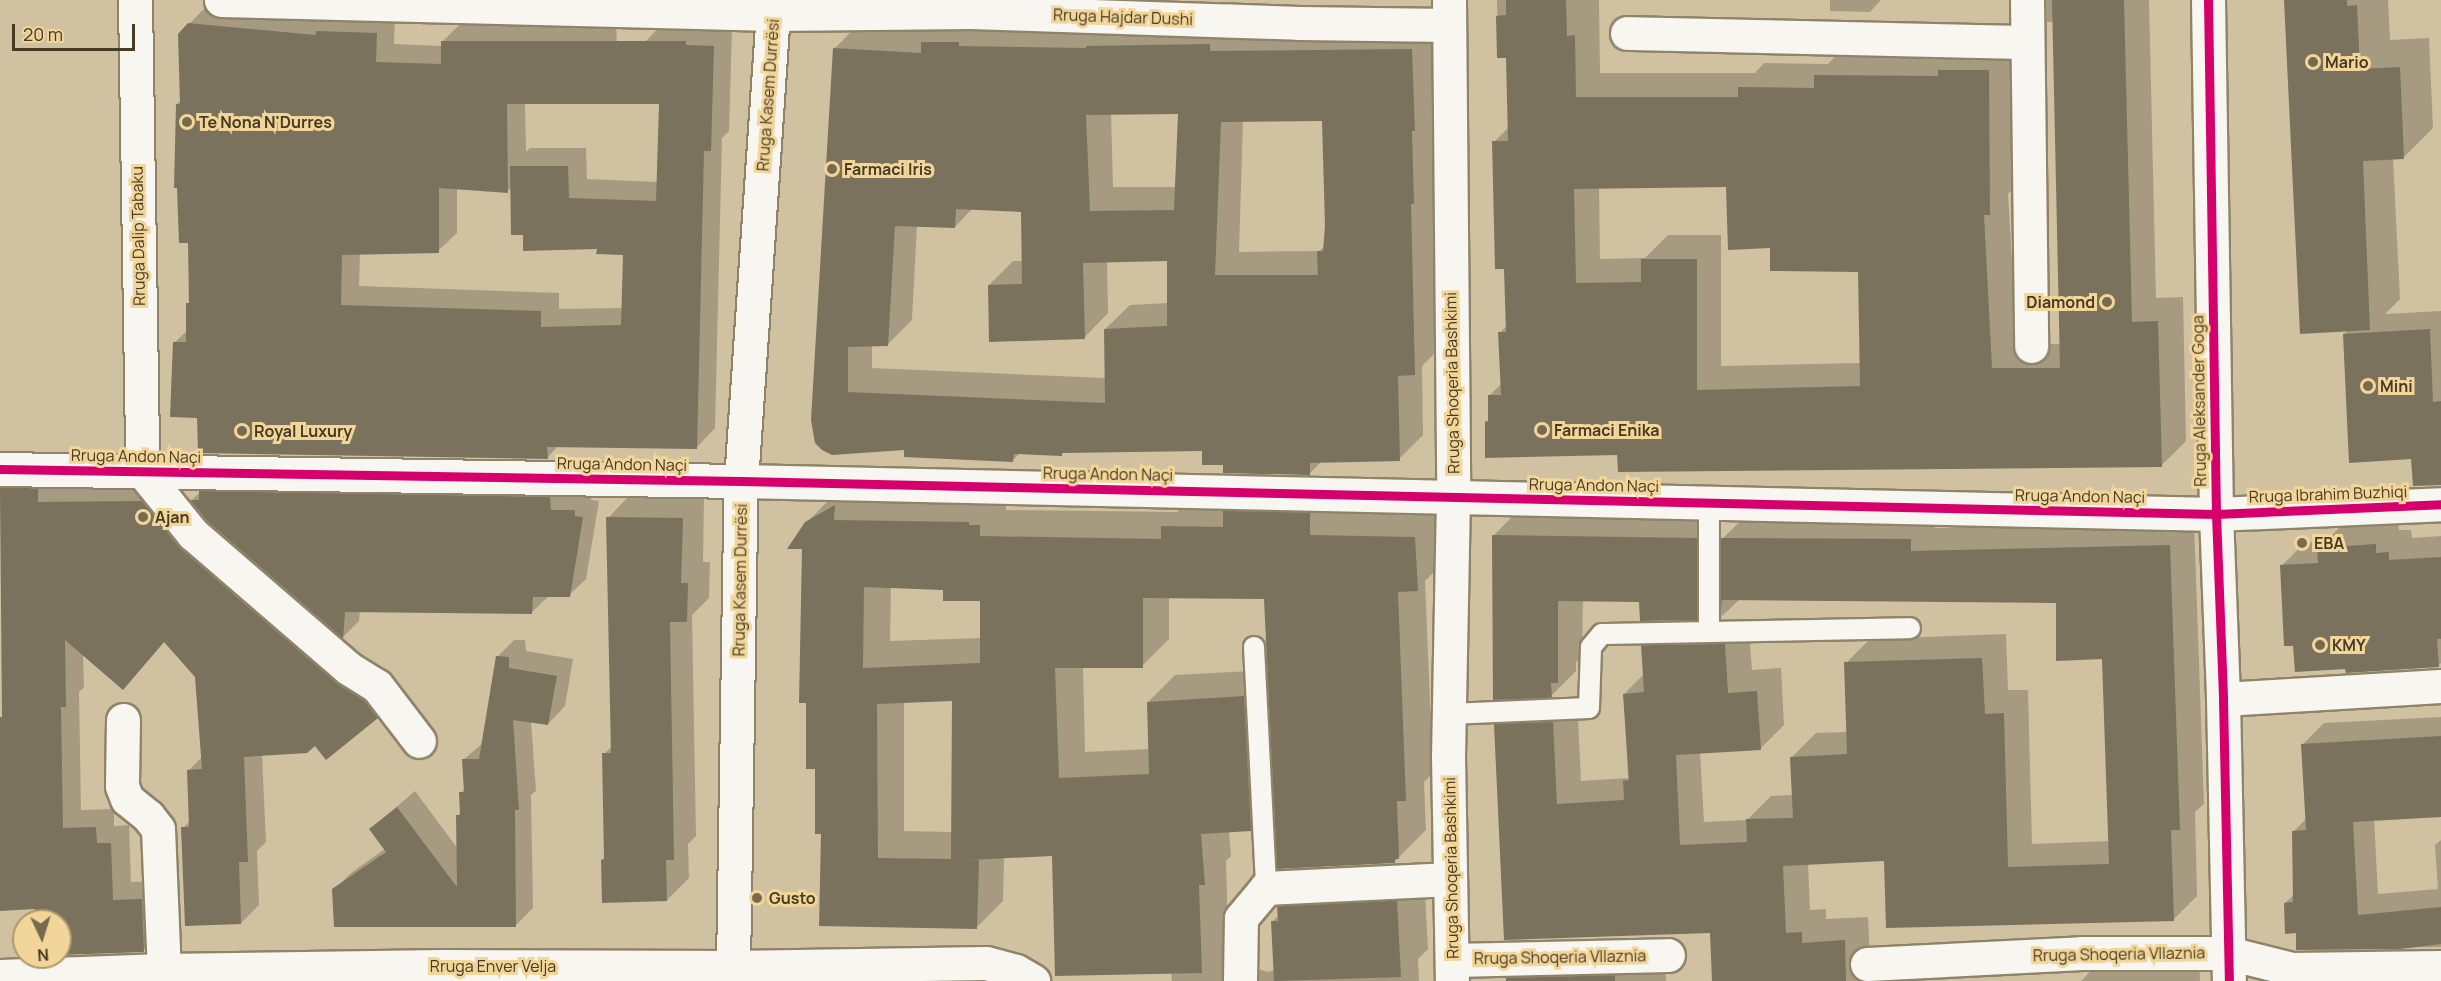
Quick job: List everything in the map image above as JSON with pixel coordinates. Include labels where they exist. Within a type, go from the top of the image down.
[{"type":"street","name":"Rruga Dalip Tabaku","points":[[135,0],[142,471]]},
{"type":"street","name":"Rruga Hajdar Dushi","points":[[221,0],[773,7],[971,12],[1449,13]]},
{"type":"street","points":[[2027,0],[2031,346]]},
{"type":"street","name":"Rruga Aleksander Goga","points":[[2208,0],[2216,514],[2229,967]]},
{"type":"street","name":"Rruga Kasem Durrësi","points":[[735,974],[741,481],[773,7]]},
{"type":"street","name":"Rruga Shoqeria Bashkimi","points":[[1449,13],[1453,497],[1448,756],[1453,971]]},
{"type":"street","points":[[1628,33],[2027,42]]},
{"type":"street","name":"Rruga Andon Naçi","points":[[0,469],[741,481],[2216,514]]},
{"type":"street","points":[[142,471],[193,534],[348,668],[377,686],[420,741]]},
{"type":"street","name":"Rruga Ibrahim Buzhiqi","points":[[2216,514],[2441,504]]},
{"type":"street","points":[[2223,699],[2441,686]]},
{"type":"street","points":[[123,720],[122,786],[127,799],[148,816],[158,829],[165,970]]},
{"type":"street","points":[[1236,981],[1241,918],[1266,888],[1450,879]]},
{"type":"street","name":"Rruga Shoqeria Vllaznia","points":[[1867,964],[2082,953],[2229,967],[2292,969],[2441,967]]},
{"type":"street","name":"Rruga Shoqeria Vllaznia","points":[[1453,971],[1668,955]]},
{"type":"street","name":"Rruga Enver Velja","points":[[0,976],[52,978],[165,970],[443,966],[735,974],[986,963],[1016,971],[1033,981]]},
{"type":"lane","points":[[1709,503],[1709,632]]},
{"type":"lane","points":[[1450,714],[1589,708],[1591,647],[1602,634],[1910,628]]},
{"type":"lane","points":[[1254,647],[1266,888]]},
{"type":"building","points":[[1506,0],[1566,0],[1567,36],[1575,35],[1576,97],[1738,97],[1738,87],[1814,88],[1814,75],[1938,76],[1938,70],[1989,70],[1990,215],[1984,215],[1992,368],[2060,368],[2052,0],[2124,0],[2132,322],[2158,321],[2162,467],[1618,472],[1617,455],[1485,458],[1488,395],[1501,395],[1498,332],[1506,332],[1504,269],[1495,269],[1492,141],[1508,141],[1506,58],[1497,58],[1496,16],[1506,15]],"holes":[[[1726,187],[1728,250],[1770,248],[1770,271],[1858,272],[1860,386],[1697,390],[1697,259],[1641,259],[1641,282],[1576,283],[1574,189]]]},
{"type":"building","points":[[2284,0],[2347,0],[2347,6],[2357,5],[2360,69],[2400,67],[2404,159],[2363,161],[2370,330],[2300,334]]},
{"type":"building","points":[[188,23],[316,35],[316,31],[377,33],[376,62],[441,64],[441,41],[686,41],[686,45],[714,46],[711,151],[704,151],[697,449],[547,447],[548,459],[198,453],[197,418],[170,417],[173,342],[186,342],[186,303],[189,303],[188,243],[179,243],[177,188],[174,188],[176,104],[180,104],[178,34]],"holes":[[[507,104],[659,104],[656,201],[569,198],[568,166],[510,166],[511,235],[523,235],[523,251],[597,249],[596,254],[623,255],[621,325],[541,327],[541,311],[341,305],[342,255],[439,253],[439,188],[508,193]]]},
{"type":"building","points":[[921,42],[959,42],[959,46],[1086,48],[1086,46],[1210,44],[1210,51],[1412,49],[1415,131],[1412,131],[1414,204],[1411,204],[1415,375],[1398,376],[1400,461],[1310,463],[1310,475],[1223,473],[1223,465],[1202,465],[1202,451],[1062,453],[1062,456],[1014,454],[1013,462],[904,457],[904,450],[832,455],[822,450],[815,443],[811,420],[833,48],[921,53]],"holes":[[[1178,114],[1174,210],[1090,211],[1086,115]],[[1322,121],[1325,226],[1323,251],[1317,251],[1318,275],[1215,275],[1221,122]],[[956,209],[1021,212],[1022,284],[988,285],[989,342],[1085,339],[1083,263],[1167,261],[1167,326],[1104,329],[1105,403],[848,392],[848,347],[888,346],[895,226],[955,228]]]},
{"type":"building","points":[[2430,329],[2433,402],[2441,401],[2441,485],[2413,486],[2411,459],[2349,463],[2343,334]]},
{"type":"building","points":[[0,488],[38,488],[38,502],[142,501],[181,548],[336,682],[364,700],[378,718],[326,760],[315,746],[307,753],[244,757],[248,862],[239,862],[241,924],[185,926],[181,827],[189,827],[187,770],[202,769],[195,677],[164,642],[123,690],[65,640],[66,707],[61,707],[63,828],[96,827],[97,843],[111,843],[113,900],[142,899],[144,952],[72,955],[72,909],[0,911],[0,717],[2,717]]},
{"type":"building","points":[[199,491],[550,497],[551,510],[575,510],[575,516],[583,517],[570,597],[533,597],[532,614],[345,612],[343,639],[207,521],[190,500],[199,500]]},
{"type":"building","points":[[835,505],[834,520],[969,522],[969,525],[980,525],[980,536],[1161,539],[1161,526],[1223,527],[1223,511],[1310,512],[1310,535],[1415,537],[1418,591],[1398,592],[1406,801],[1397,801],[1399,859],[1395,859],[1395,863],[1277,869],[1264,599],[1143,598],[1143,668],[1055,668],[1059,778],[1149,774],[1147,702],[1244,696],[1251,831],[1201,834],[1205,885],[1199,885],[1202,973],[1055,976],[1052,856],[968,860],[979,860],[977,929],[819,926],[821,834],[815,834],[815,769],[806,769],[806,703],[799,703],[802,549],[787,549],[805,522]],"holes":[[[864,587],[943,590],[943,601],[980,601],[980,663],[863,668]],[[952,701],[951,859],[878,858],[877,704]]]},
{"type":"building","points":[[606,517],[683,518],[681,583],[688,583],[687,622],[670,622],[674,860],[666,860],[667,901],[602,903],[601,860],[604,859],[602,753],[611,753]]},
{"type":"building","points":[[1492,535],[1697,538],[1697,620],[1640,621],[1639,602],[1558,601],[1558,683],[1551,683],[1552,698],[1493,700]]},
{"type":"building","points":[[1721,538],[1911,539],[1911,551],[2170,545],[2180,830],[2171,830],[2174,921],[1886,928],[1884,861],[1783,866],[1786,933],[1802,932],[1802,943],[1845,940],[1846,981],[1712,981],[1710,933],[1504,940],[1494,724],[1553,722],[1557,804],[1624,800],[1623,781],[1629,780],[1623,694],[1644,692],[1641,645],[1725,644],[1728,693],[1757,691],[1761,750],[1676,755],[1680,845],[1747,842],[1746,819],[1793,818],[1790,757],[1847,754],[1844,662],[1982,658],[1985,714],[2004,713],[2008,867],[2109,864],[2102,659],[2056,661],[2056,603],[1722,600],[1721,620]]},
{"type":"building","points":[[2376,544],[2376,553],[2389,552],[2389,560],[2441,557],[2441,639],[2437,639],[2439,667],[2346,673],[2345,669],[2295,672],[2293,646],[2284,646],[2280,565],[2318,563],[2317,548]]},
{"type":"building","points":[[496,656],[509,657],[509,668],[557,676],[548,725],[513,720],[519,810],[515,810],[516,927],[334,927],[332,889],[386,852],[369,829],[397,807],[457,887],[456,815],[460,815],[459,792],[464,792],[462,759],[479,759]]},
{"type":"building","points":[[2441,736],[2441,817],[2353,822],[2358,915],[2441,907],[2441,944],[2400,949],[2296,950],[2296,933],[2285,934],[2284,903],[2293,902],[2292,831],[2306,830],[2301,744]]},
{"type":"building","points":[[1397,900],[1401,977],[1274,981],[1271,921],[1278,921],[1277,906]]},
{"type":"building","points":[[1615,975],[1615,981],[1506,981],[1506,978]]},
{"type":"cycle path","points":[[2208,0],[2216,514],[2223,699],[2229,981]]},
{"type":"cycle path","points":[[0,469],[741,481],[2216,514],[2441,504]]},
{"type":"place","name":"Mario","points":[[2313,62]]},
{"type":"place","name":"Te Nona N'Durres","points":[[187,122]]},
{"type":"place","name":"Farmaci Iris","points":[[832,169]]},
{"type":"place","name":"Diamond","points":[[2107,302]]},
{"type":"place","name":"Mini","points":[[2368,386]]},
{"type":"place","name":"Farmaci Enika","points":[[1542,430]]},
{"type":"place","name":"Royal Luxury","points":[[242,431]]},
{"type":"place","name":"Ajan","points":[[143,517]]},
{"type":"place","name":"EBA","points":[[2302,543]]},
{"type":"place","name":"KMY","points":[[2320,645]]},
{"type":"place","name":"Gusto","points":[[757,898]]}]
